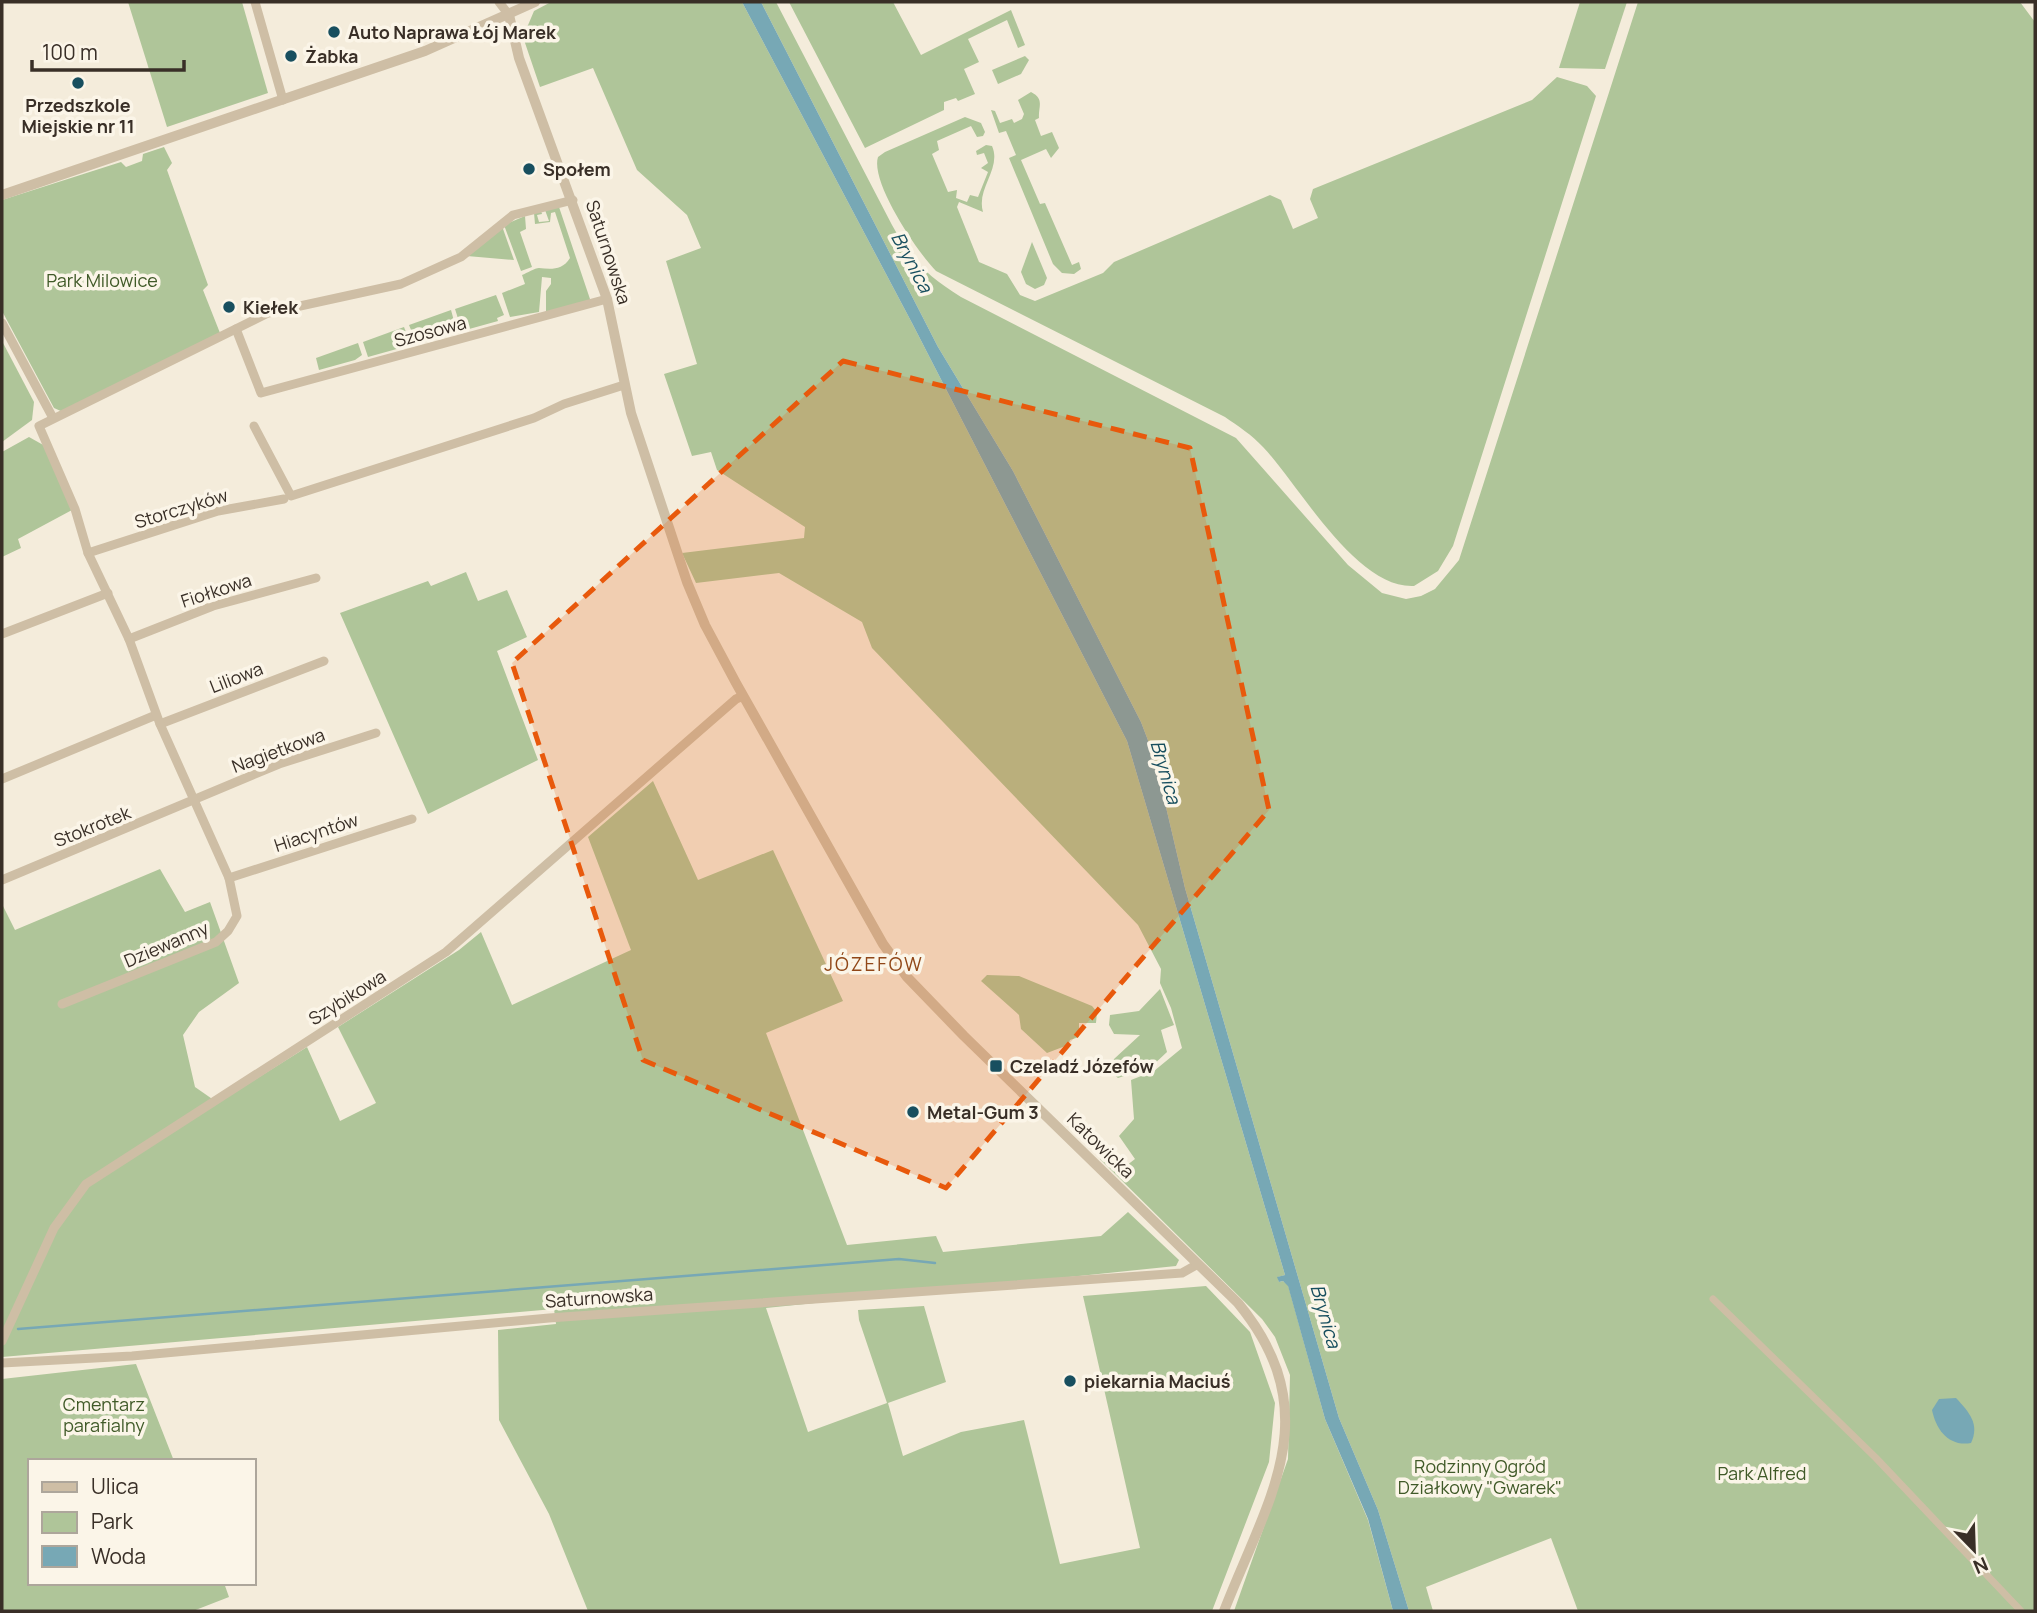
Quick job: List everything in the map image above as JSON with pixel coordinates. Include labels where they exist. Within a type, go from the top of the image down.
[{"type":"street","points":[[256,2],[283,100]]},
{"type":"street","points":[[499,2],[509,15]]},
{"type":"street","points":[[509,15],[512,2]]},
{"type":"street","points":[[2,195],[425,51],[535,2]]},
{"type":"street","name":"Saturnowska","points":[[509,15],[519,58],[607,299],[624,385],[680,564],[705,625],[743,696]]},
{"type":"street","points":[[229,878],[158,719],[129,639],[88,553],[75,509],[39,426],[284,307],[401,284],[461,257],[513,215],[573,200]]},
{"type":"street","name":"Szosowa","points":[[236,329],[261,393],[607,299]]},
{"type":"street","points":[[2,323],[53,418]]},
{"type":"street","points":[[254,426],[287,497],[534,418],[564,404],[624,385]]},
{"type":"street","name":"Storczyków","points":[[88,553],[218,511],[287,497]]},
{"type":"street","name":"Fiołkowa","points":[[129,639],[213,606],[316,578]]},
{"type":"street","points":[[2,634],[108,593]]},
{"type":"street","name":"Liliowa","points":[[2,779],[158,719],[324,661]]},
{"type":"street","name":"Katowicka","points":[[743,696],[883,944],[906,977],[1238,1303],[1256,1327],[1270,1353],[1284,1402],[1284,1458],[1224,1611]]},
{"type":"street","name":"Szybikowa","points":[[2,1341],[54,1228],[86,1184],[446,952],[736,699],[743,696]]},
{"type":"street","name":"Nagietkowa","points":[[193,800],[279,764],[376,733]]},
{"type":"street","name":"Stokrotek","points":[[2,880],[193,800]]},
{"type":"street","name":"Hiacyntów","points":[[229,878],[309,850],[412,819]]},
{"type":"street","name":"Dziewanny","points":[[61,1004],[216,942],[228,931],[237,916],[229,878]]},
{"type":"street","name":"Saturnowska","points":[[2,1363],[145,1355],[562,1317],[1182,1273],[1198,1264]]},
{"type":"street","points":[[1713,1299],[1876,1458],[2021,1611]]},
{"type":"highlighted area","points":[[843,361],[1190,448],[1269,810],[946,1188],[643,1060],[512,663]]},
{"type":"green space","points":[[128,2],[242,2],[268,93],[167,127]]},
{"type":"green space","points":[[551,2],[742,2],[912,323],[1127,741],[1285,1275],[1278,1277],[1279,1282],[1283,1281],[1288,1285],[1325,1419],[1368,1520],[1393,1611],[1234,1611],[1288,1459],[1290,1375],[1275,1337],[1262,1319],[1100,1159],[1105,1155],[1122,1169],[1135,1159],[1119,1136],[1134,1119],[1131,1080],[1154,1071],[1182,1048],[1171,1008],[1160,983],[1161,969],[1138,925],[872,648],[862,622],[779,573],[696,583],[682,553],[804,538],[805,527],[717,470],[711,452],[692,456],[664,374],[697,364],[666,261],[701,248],[687,215],[637,170],[593,68],[540,87],[523,37],[534,11]]},
{"type":"green space","points":[[761,2],[776,2],[892,225],[913,258],[929,274],[961,297],[1236,438],[1348,565],[1382,593],[1406,599],[1435,589],[1459,560],[1638,2],[2020,2],[2035,22],[2035,1611],[1578,1611],[1551,1538],[1426,1587],[1433,1611],[1409,1611],[1378,1510],[1339,1418],[1185,888],[1154,756],[1141,722],[1013,471],[938,347]]},
{"type":"green space","points":[[789,2],[893,2],[921,55],[1011,10],[1025,45],[1018,48],[1007,20],[968,39],[979,62],[964,69],[975,94],[958,101],[956,98],[944,102],[944,110],[865,148]]},
{"type":"green space","points":[[1580,2],[1627,2],[1605,69],[1559,68]]},
{"type":"green space","points":[[1025,56],[1029,60],[1021,74],[998,84],[992,70]]},
{"type":"green space","points":[[1557,77],[1587,86],[1596,96],[1453,546],[1438,571],[1414,586],[1392,582],[1371,571],[1350,553],[1330,532],[1263,447],[1225,417],[936,271],[897,217],[877,168],[878,157],[885,152],[965,117],[981,123],[985,132],[983,136],[977,137],[971,126],[937,141],[939,150],[932,154],[948,192],[957,190],[956,198],[967,202],[970,195],[978,197],[988,172],[981,168],[988,163],[984,153],[977,155],[976,151],[986,145],[992,146],[994,163],[983,195],[983,212],[959,202],[957,207],[979,262],[1007,274],[1020,295],[1035,301],[1103,273],[1114,262],[1270,195],[1281,200],[1293,229],[1318,218],[1310,199],[1313,189],[1532,100]]},
{"type":"green space","points":[[1031,92],[1038,97],[1040,104],[1039,118],[1035,120],[1041,136],[1052,132],[1059,148],[1051,158],[1046,149],[1021,160],[1040,204],[1045,203],[1072,265],[1079,262],[1081,269],[1074,274],[1062,273],[1053,264],[1009,158],[1016,155],[1006,131],[999,133],[991,110],[995,111],[1000,123],[1012,119],[1014,123],[1022,119],[1024,114],[1018,100]]},
{"type":"green space","name":"Park Milowice","points":[[164,147],[172,163],[167,170],[208,285],[203,290],[220,333],[63,412],[54,408],[2,311],[2,200],[121,162],[126,167],[142,161],[143,154]]},
{"type":"green space","points":[[559,207],[591,302],[546,312],[546,291],[551,284],[551,278],[542,277],[539,312],[510,317],[502,293],[525,284],[522,275],[537,268],[560,267],[570,258],[555,212],[551,213],[550,222],[535,224],[534,213],[541,211],[542,214],[537,215],[539,222],[549,221],[545,210]]},
{"type":"green space","points":[[525,216],[526,229],[520,232],[532,267],[521,271],[504,225]]},
{"type":"green space","points":[[502,226],[514,260],[467,256]]},
{"type":"green space","points":[[1032,242],[1047,278],[1044,285],[1035,289],[1026,284],[1021,272]]},
{"type":"green space","points":[[496,295],[504,315],[497,318],[498,321],[462,331],[455,309]]},
{"type":"green space","points":[[451,310],[457,332],[424,342],[421,335],[414,337],[409,325]]},
{"type":"green space","points":[[404,327],[411,345],[368,357],[363,342]]},
{"type":"green space","points":[[2,341],[34,402],[32,420],[2,442]]},
{"type":"green space","points":[[358,343],[362,355],[355,360],[319,370],[316,358]]},
{"type":"green space","points":[[29,437],[45,446],[72,510],[18,539],[21,548],[2,557],[2,452]]},
{"type":"green space","points":[[466,572],[478,601],[507,590],[527,637],[497,651],[538,760],[428,814],[340,613],[428,581],[431,586]]},
{"type":"green space","points":[[653,781],[698,880],[773,850],[843,1001],[766,1033],[847,1245],[936,1236],[943,1252],[1101,1236],[1128,1212],[1179,1260],[1176,1266],[766,1308],[808,1432],[887,1403],[858,1310],[924,1306],[946,1382],[888,1403],[903,1456],[961,1432],[1024,1420],[1060,1564],[1140,1548],[1083,1296],[1206,1286],[1250,1332],[1275,1403],[1269,1462],[1212,1611],[588,1611],[549,1514],[499,1420],[498,1330],[556,1324],[554,1309],[2,1357],[2,904],[15,930],[160,869],[185,912],[210,902],[239,983],[199,1012],[183,1035],[195,1087],[218,1103],[307,1047],[340,1121],[376,1103],[338,1027],[459,950],[481,932],[512,1005],[631,950],[588,837]]},
{"type":"green space","points":[[987,975],[1019,976],[1092,1006],[1097,1012],[1096,1023],[1079,1023],[1079,1037],[1070,1040],[1068,1045],[1047,1053],[1021,1029],[1019,1015],[981,981]]},
{"type":"green space","points":[[1160,989],[1174,1025],[1161,1030],[1167,1052],[1151,1067],[1118,1078],[1112,1073],[1114,1059],[1140,1035],[1114,1034],[1109,1025],[1110,1015],[1139,1011]]},
{"type":"green space","name":"Cmentarz parafialny","points":[[136,1364],[173,1459],[28,1459],[28,1585],[225,1585],[229,1597],[193,1611],[2,1611],[2,1379]]},
{"type":"water","points":[[742,2],[761,2],[938,347],[1013,471],[1141,722],[1154,756],[1185,888],[1339,1418],[1378,1510],[1409,1611],[1393,1611],[1368,1519],[1325,1419],[1288,1286],[1283,1281],[1279,1282],[1277,1277],[1285,1275],[1127,741],[912,323]]},
{"type":"water","points":[[1956,1398],[1969,1413],[1974,1424],[1971,1443],[1963,1444],[1950,1440],[1940,1430],[1934,1417],[1932,1410],[1939,1399]]},
{"type":"waterway","points":[[18,1329],[899,1259],[935,1263]]},
{"type":"place","name":"Auto Naprawa Łój Marek","points":[[334,32]]},
{"type":"place","name":"Żabka","points":[[291,56]]},
{"type":"place","name":"Przedszkole Miejskie nr 11","points":[[78,83]]},
{"type":"place","name":"Społem","points":[[529,169]]},
{"type":"place","name":"Kiełek","points":[[229,307]]},
{"type":"place","name":"Czeladź Józefów","points":[[996,1066]]},
{"type":"place","name":"Metal-Gum 3","points":[[913,1112]]},
{"type":"place","name":"piekarnia Maciuś","points":[[1070,1381]]},
{"type":"district","name":"JÓZEFÓW","points":[[874,964]]},
{"type":"water label","name":"Brynica","points":[[912,262]]},
{"type":"water label","name":"Brynica","points":[[1166,772]]},
{"type":"water label","name":"Brynica","points":[[1326,1316]]},
{"type":"park label","name":"Park Alfred","points":[[1762,1473]]},
{"type":"park label","name":"Rodzinny Ogród Działkowy \"Gwarek\"","points":[[1480,1476]]}]
